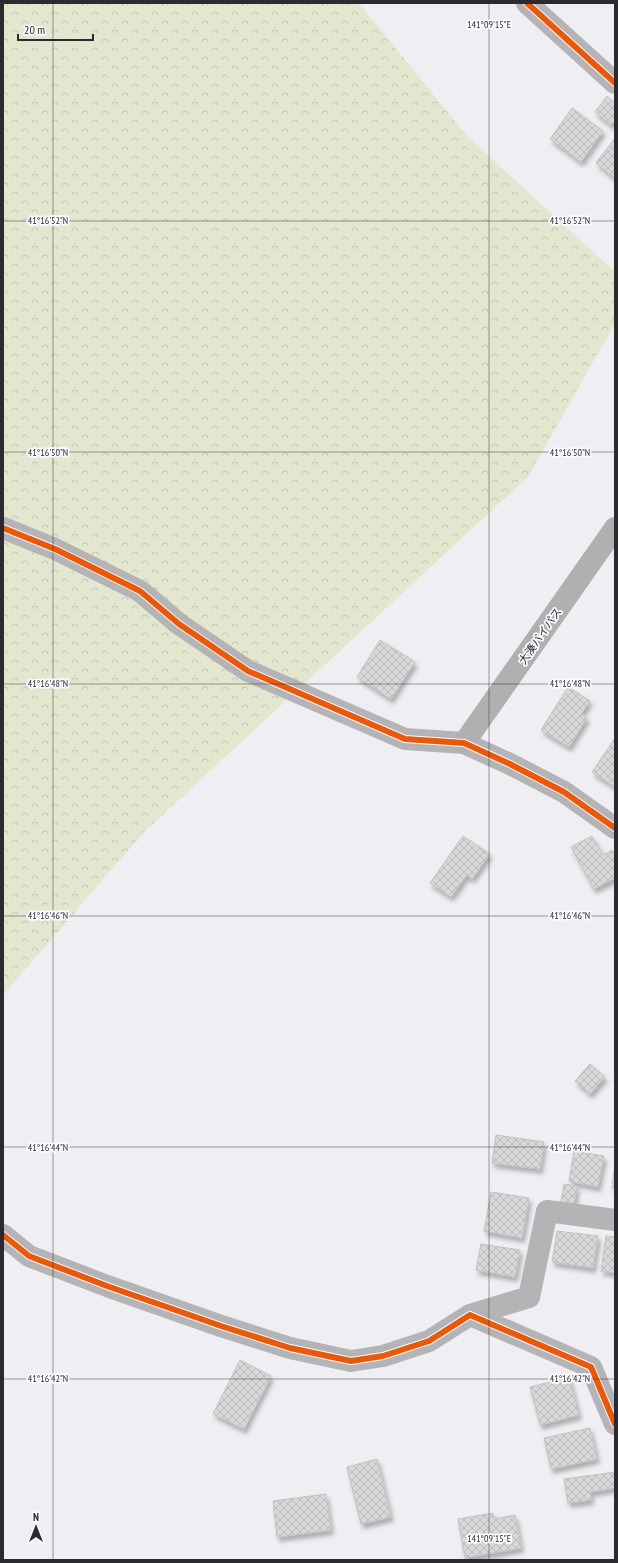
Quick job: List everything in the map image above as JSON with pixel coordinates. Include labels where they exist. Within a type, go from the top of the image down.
[{"type":"highway","name":"大湊バイパス","points":[[464,743],[615,528]]},
{"type":"street","points":[[527,3],[615,83]]},
{"type":"street","points":[[3,528],[55,549],[140,591],[179,624],[248,671],[405,739],[464,743],[510,764],[564,792],[615,828]]},
{"type":"street","points":[[3,1235],[29,1256],[107,1286],[221,1326],[290,1348],[352,1361],[383,1356],[428,1341],[470,1315],[529,1297],[547,1211],[615,1220]]},
{"type":"street","points":[[470,1315],[592,1367],[615,1424]]},
{"type":"green space","points":[[3,3],[359,3],[466,135],[615,272],[615,323],[528,477],[144,832],[3,995]]},
{"type":"building","points":[[607,96],[615,103],[615,121],[611,125],[595,112]]},
{"type":"building","points":[[572,108],[603,131],[581,162],[550,139]]},
{"type":"building","points":[[615,138],[615,178],[596,163]]},
{"type":"building","points":[[380,640],[415,662],[391,699],[357,677]]},
{"type":"building","points":[[568,687],[590,701],[581,714],[587,718],[569,747],[541,730]]},
{"type":"building","points":[[615,738],[615,787],[592,772]]},
{"type":"building","points":[[463,836],[490,854],[472,879],[467,875],[451,897],[430,883]]},
{"type":"building","points":[[592,836],[603,855],[612,850],[615,856],[615,878],[594,889],[571,847]]},
{"type":"building","points":[[590,1064],[605,1077],[590,1094],[575,1081]]},
{"type":"building","points":[[496,1135],[544,1142],[540,1169],[492,1163]]},
{"type":"building","points":[[574,1151],[604,1156],[598,1187],[569,1181]]},
{"type":"building","points":[[615,1164],[615,1188],[612,1188]]},
{"type":"building","points":[[564,1184],[577,1186],[574,1204],[561,1202]]},
{"type":"building","points":[[491,1192],[529,1198],[522,1238],[484,1231]]},
{"type":"building","points":[[557,1231],[598,1236],[593,1268],[552,1262]]},
{"type":"building","points":[[606,1236],[615,1237],[615,1273],[601,1271]]},
{"type":"building","points":[[481,1244],[520,1250],[515,1277],[476,1270]]},
{"type":"building","points":[[240,1360],[271,1376],[244,1429],[213,1414]]},
{"type":"building","points":[[569,1377],[579,1415],[540,1425],[530,1387]]},
{"type":"building","points":[[590,1428],[597,1459],[551,1469],[544,1438]]},
{"type":"building","points":[[377,1459],[391,1517],[361,1524],[347,1467]]},
{"type":"building","points":[[615,1472],[615,1488],[590,1492],[591,1500],[568,1503],[564,1479]]},
{"type":"building","points":[[326,1494],[331,1530],[277,1537],[273,1501]]},
{"type":"building","points":[[493,1513],[494,1519],[515,1515],[521,1548],[465,1558],[458,1519]]},
{"type":"cycle path","points":[[527,3],[615,83]]},
{"type":"cycle path","points":[[3,528],[55,549],[140,591],[179,624],[248,671],[405,739],[464,743],[510,764],[564,792],[615,828]]},
{"type":"cycle path","points":[[3,1235],[29,1256],[107,1286],[221,1326],[290,1348],[351,1361],[383,1356],[429,1341],[470,1315],[591,1367],[615,1424]]}]
